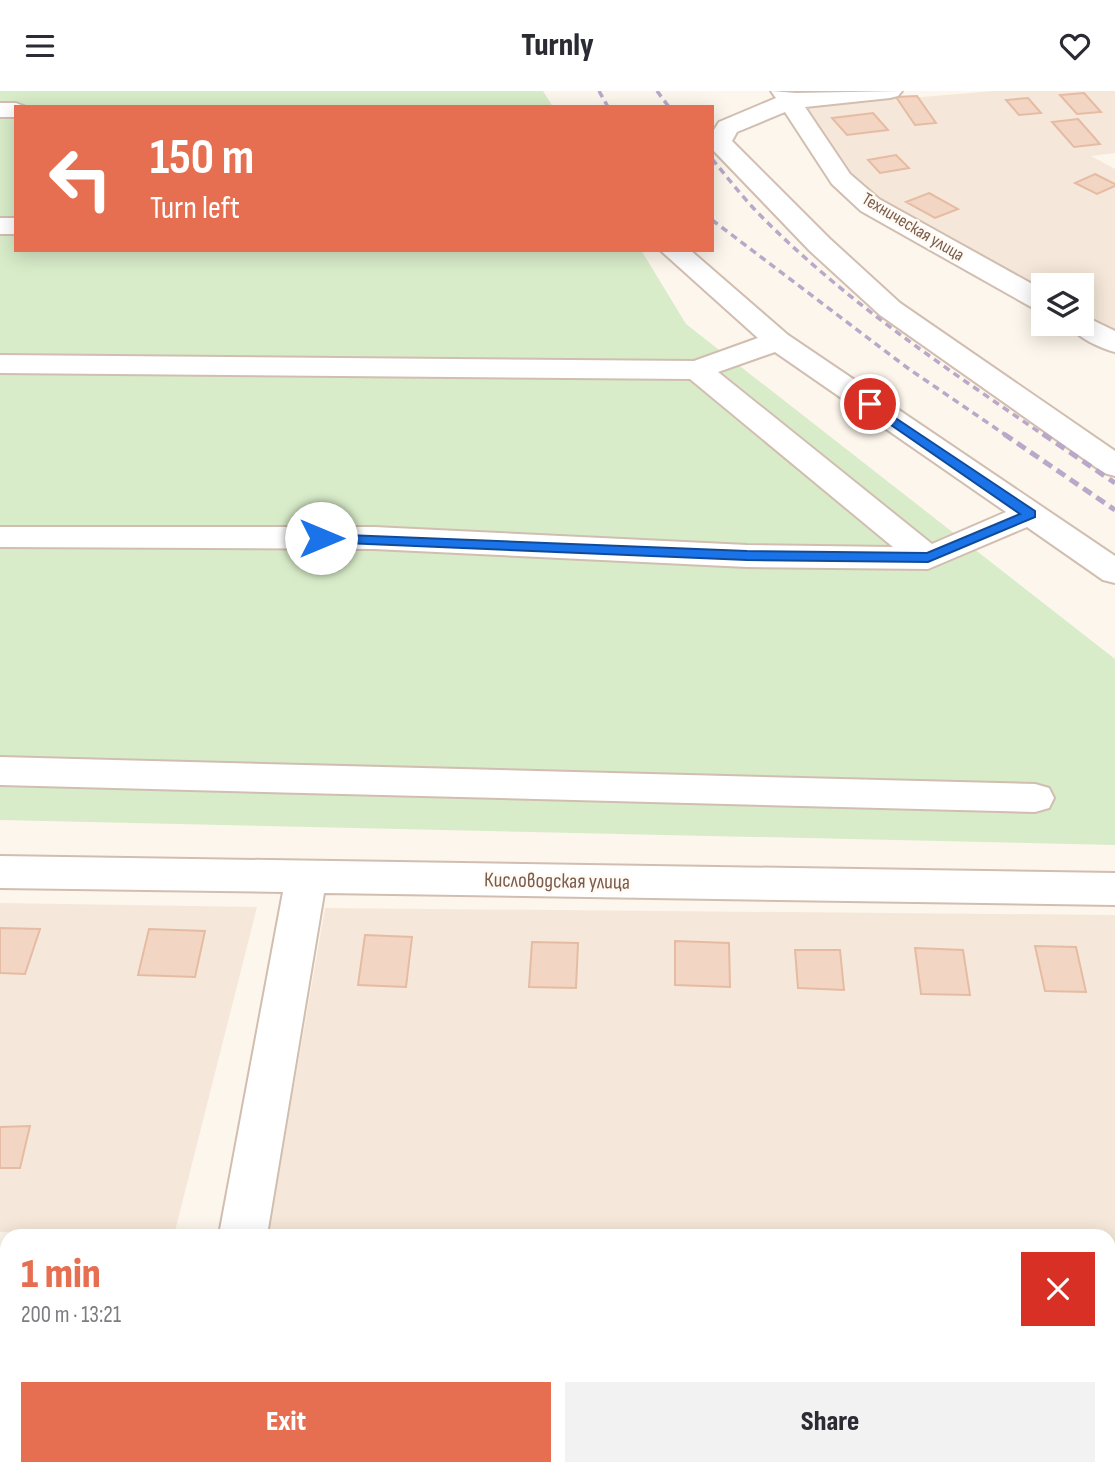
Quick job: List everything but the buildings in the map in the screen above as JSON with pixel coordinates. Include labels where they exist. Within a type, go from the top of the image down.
[{"type":"street","points":[[890,91],[786,96],[728,127],[719,142],[820,244],[890,309],[1115,466]]},
{"type":"street","name":"Техническая улица","points":[[786,96],[841,179],[870,205],[1031,295]]},
{"type":"street","points":[[675,252],[778,341],[1115,572]]},
{"type":"street","points":[[1094,331],[1115,343]]},
{"type":"street","points":[[0,364],[697,370],[778,341]]},
{"type":"street","points":[[697,370],[928,558]]},
{"type":"street","points":[[0,537],[374,538],[747,556],[928,558],[1030,514]]},
{"type":"street","points":[[0,771],[1035,798]]},
{"type":"street","name":"Кисловодская улица","points":[[0,872],[1115,889]]},
{"type":"street","points":[[244,1229],[306,877]]},
{"type":"shaded area","points":[[994,91],[1115,91],[1115,153],[1091,156],[1115,169],[1115,338],[1094,326],[1094,273],[1031,273],[1031,290],[890,208],[860,186],[800,107]]},
{"type":"shaded area","points":[[0,903],[257,907],[176,1229],[0,1229]]},
{"type":"shaded area","points":[[325,908],[1115,915],[1115,1229],[269,1229]]},
{"type":"green space","points":[[0,91],[543,91],[552,105],[14,105],[14,252],[642,252],[686,324],[1115,659],[1115,845],[0,820]]},
{"type":"railway","points":[[599,91],[607,105]]},
{"type":"railway","points":[[657,91],[668,105]]},
{"type":"railway","points":[[714,161],[761,216],[827,277],[898,333],[1045,436]]},
{"type":"railway","points":[[714,222],[909,369],[1007,436]]},
{"type":"railway","points":[[1004,434],[1115,510]]},
{"type":"railway","points":[[1043,434],[1115,483]]},
{"type":"route","points":[[321,538],[374,538],[747,556],[928,558],[1030,514],[870,404]]}]
